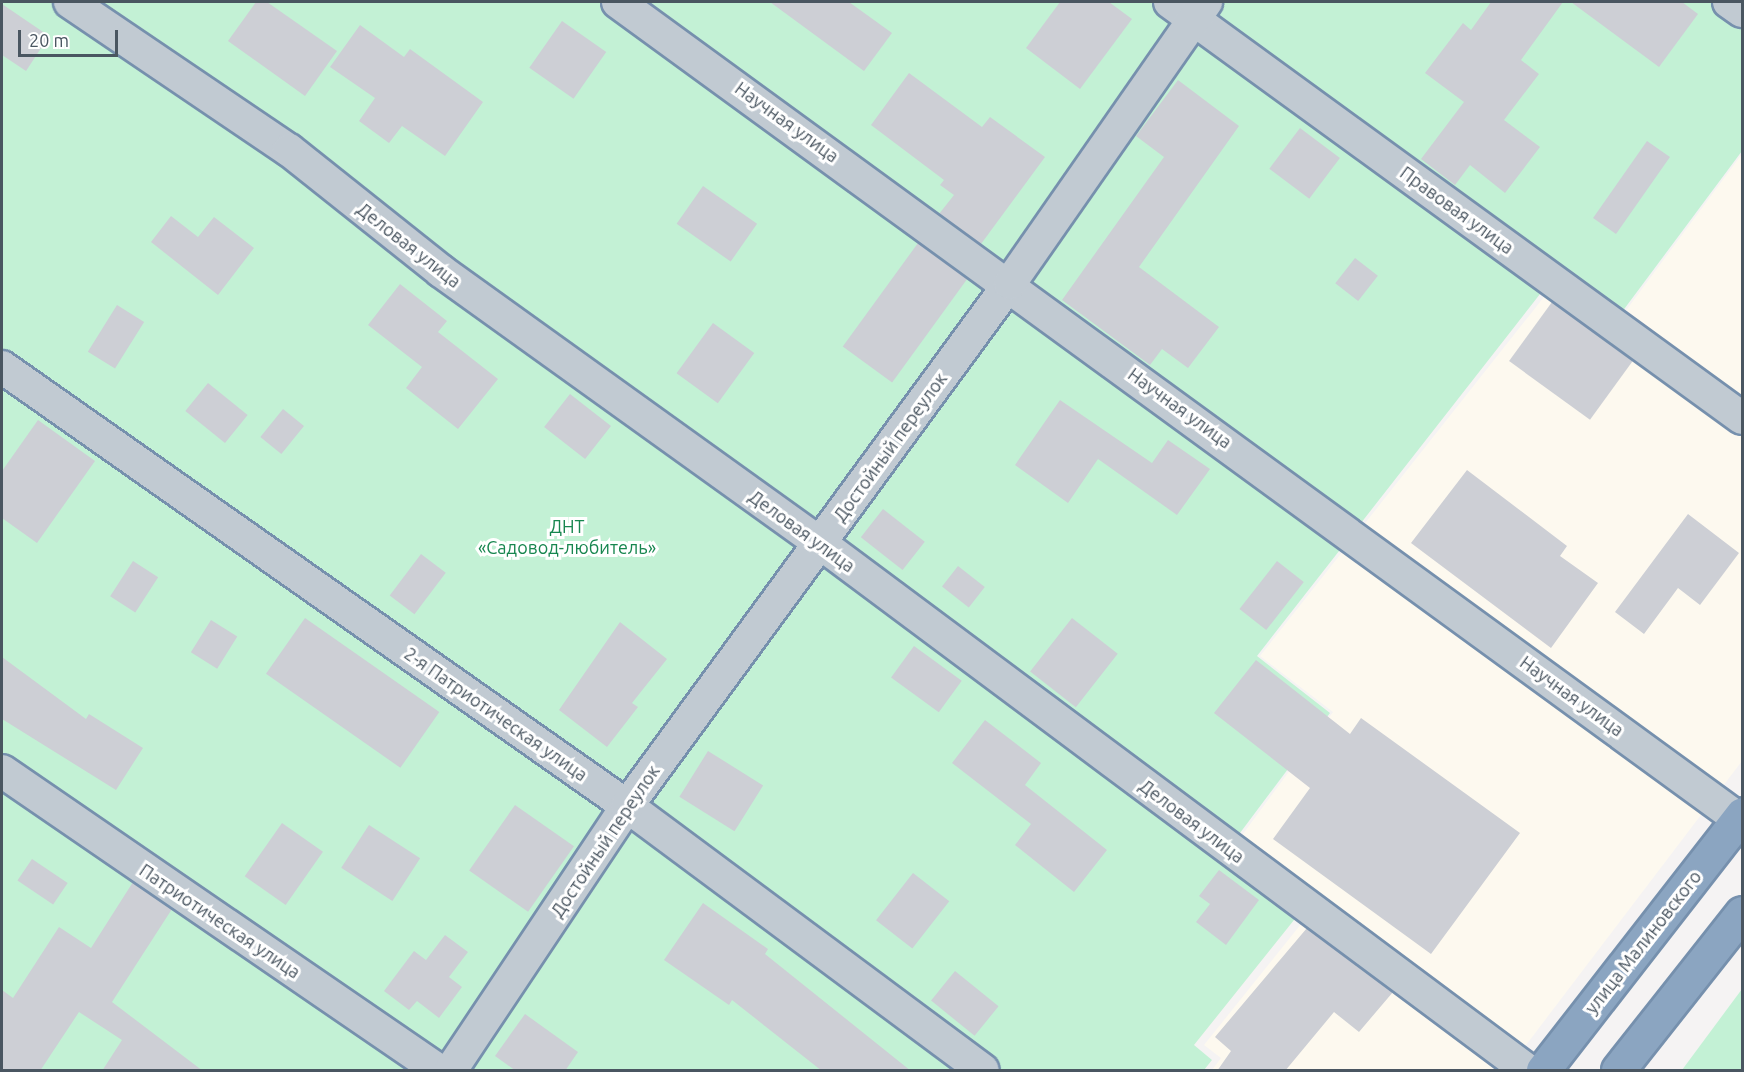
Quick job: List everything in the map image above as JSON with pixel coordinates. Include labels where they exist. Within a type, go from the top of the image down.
[{"type":"highway","name":"улица Малиновского","points":[[1544,1071],[1741,816]]},
{"type":"highway","points":[[1618,1071],[1743,913]]},
{"type":"street","name":"Деловая улица","points":[[70,2],[289,150],[441,271],[820,543],[1527,1071]]},
{"type":"street","name":"Научная улица","points":[[618,2],[1010,283],[1741,816]]},
{"type":"street","points":[[1729,2],[1743,11]]},
{"type":"street","name":"Достойный переулок","points":[[451,1071],[627,806],[1010,283],[1190,7]]},
{"type":"street","name":"Правовая улица","points":[[1190,7],[1743,418]]},
{"type":"street","name":"2-я Патриотическая улица","points":[[2,367],[627,806],[983,1071]]},
{"type":"street","name":"Патриотическая улица","points":[[2,771],[438,1071]]},
{"type":"shaded area","points":[[1742,154],[1742,761],[1507,1070],[1212,1070],[1221,1058],[1204,1045],[1317,904],[1237,842],[1333,712],[1260,656],[1551,288],[1610,332]]},
{"type":"green space","name":"ДНТ «Садовод-любитель»","points":[[2,2],[1742,2],[1742,151],[1619,316],[1558,271],[1257,656],[1330,713],[1225,853],[1302,910],[1194,1045],[1212,1060],[1204,1070],[2,1070]]},
{"type":"green space","points":[[1742,989],[1742,1070],[1682,1070]]},
{"type":"building","points":[[256,2],[267,2],[337,51],[305,96],[228,41]]},
{"type":"building","points":[[770,2],[849,2],[892,33],[864,71]]},
{"type":"building","points":[[1060,2],[1109,2],[1132,19],[1080,89],[1026,48]]},
{"type":"building","points":[[1491,2],[1563,2],[1521,60],[1539,74],[1504,120],[1540,147],[1505,193],[1470,165],[1455,185],[1421,159],[1464,102],[1425,73],[1463,23],[1471,30]]},
{"type":"building","points":[[1571,2],[1682,2],[1698,14],[1659,67]]},
{"type":"building","points":[[2,4],[49,36],[26,71],[2,55]]},
{"type":"building","points":[[562,21],[606,52],[574,99],[529,68]]},
{"type":"building","points":[[360,25],[404,57],[410,49],[483,102],[445,156],[402,126],[389,143],[359,121],[375,98],[330,67]]},
{"type":"building","points":[[909,73],[982,127],[990,117],[1045,157],[981,244],[939,214],[954,195],[940,185],[944,180],[871,125]]},
{"type":"building","points":[[1178,80],[1239,126],[1139,267],[1219,327],[1188,368],[1162,349],[1150,365],[1062,300],[1164,157],[1136,136]]},
{"type":"building","points":[[1300,128],[1340,158],[1309,199],[1269,169]]},
{"type":"building","points":[[1647,141],[1670,157],[1616,234],[1593,218]]},
{"type":"building","points":[[703,186],[757,224],[731,262],[677,224]]},
{"type":"building","points":[[171,216],[198,237],[214,217],[254,248],[218,295],[151,242]]},
{"type":"building","points":[[918,243],[967,279],[892,382],[843,347]]},
{"type":"building","points":[[1355,258],[1378,276],[1358,301],[1335,283]]},
{"type":"building","points":[[400,284],[447,321],[438,332],[498,379],[458,429],[406,388],[422,367],[368,325]]},
{"type":"building","points":[[1552,302],[1633,361],[1590,420],[1509,361]]},
{"type":"building","points":[[117,305],[144,322],[115,369],[88,352]]},
{"type":"building","points":[[713,323],[754,353],[718,403],[677,373]]},
{"type":"building","points":[[208,383],[248,415],[225,443],[185,411]]},
{"type":"building","points":[[570,394],[611,426],[585,459],[544,427]]},
{"type":"building","points":[[1060,400],[1152,463],[1168,440],[1210,469],[1177,515],[1098,459],[1068,503],[1015,465]]},
{"type":"building","points":[[283,409],[304,426],[281,454],[260,437]]},
{"type":"building","points":[[38,420],[95,461],[37,543],[2,518],[2,471]]},
{"type":"building","points":[[1467,470],[1567,546],[1560,556],[1598,583],[1551,648],[1411,543]]},
{"type":"building","points":[[883,509],[925,542],[903,570],[861,537]]},
{"type":"building","points":[[1688,514],[1739,553],[1700,605],[1678,588],[1644,634],[1615,612]]},
{"type":"building","points":[[421,554],[446,573],[414,614],[390,596]]},
{"type":"building","points":[[133,561],[158,577],[135,613],[110,596]]},
{"type":"building","points":[[1277,561],[1304,582],[1266,630],[1239,609]]},
{"type":"building","points":[[958,566],[985,587],[969,607],[942,586]]},
{"type":"building","points":[[305,618],[439,712],[400,768],[266,674]]},
{"type":"building","points":[[1072,618],[1118,654],[1076,707],[1030,672]]},
{"type":"building","points":[[211,620],[237,636],[217,669],[191,652]]},
{"type":"building","points":[[620,622],[667,659],[632,703],[638,707],[607,747],[559,710]]},
{"type":"building","points":[[914,646],[962,681],[939,712],[891,678]]},
{"type":"building","points":[[2,657],[86,719],[89,714],[143,748],[116,790],[2,719]]},
{"type":"building","points":[[1256,660],[1350,734],[1361,718],[1520,833],[1431,954],[1273,839],[1310,788],[1214,713]]},
{"type":"building","points":[[985,720],[1041,763],[1025,785],[1107,850],[1074,892],[1015,845],[1031,824],[952,763]]},
{"type":"building","points":[[708,751],[763,785],[735,831],[679,797]]},
{"type":"building","points":[[515,805],[574,846],[528,912],[469,871]]},
{"type":"building","points":[[282,823],[323,852],[286,905],[245,876]]},
{"type":"building","points":[[369,825],[420,858],[392,901],[341,868]]},
{"type":"building","points":[[32,859],[68,883],[53,905],[17,881]]},
{"type":"building","points":[[1219,870],[1259,900],[1226,945],[1196,922],[1210,904],[1199,896]]},
{"type":"building","points":[[913,873],[949,901],[912,949],[876,920]]},
{"type":"building","points":[[133,882],[172,909],[112,1002],[203,1071],[102,1071],[122,1040],[79,1012],[40,1071],[2,1071],[2,990],[13,998],[59,927],[91,948]]},
{"type":"building","points":[[703,903],[768,949],[765,954],[911,1071],[822,1071],[732,1000],[729,1005],[664,960]]},
{"type":"building","points":[[1307,928],[1393,992],[1359,1032],[1334,1012],[1285,1071],[1217,1071],[1231,1051],[1215,1037]]},
{"type":"building","points":[[445,935],[468,952],[449,977],[462,987],[439,1018],[417,1001],[409,1010],[384,991],[414,951],[426,960]]},
{"type":"building","points":[[955,971],[999,1006],[975,1036],[931,1001]]},
{"type":"building","points":[[525,1014],[578,1052],[565,1071],[516,1071],[495,1056]]}]
